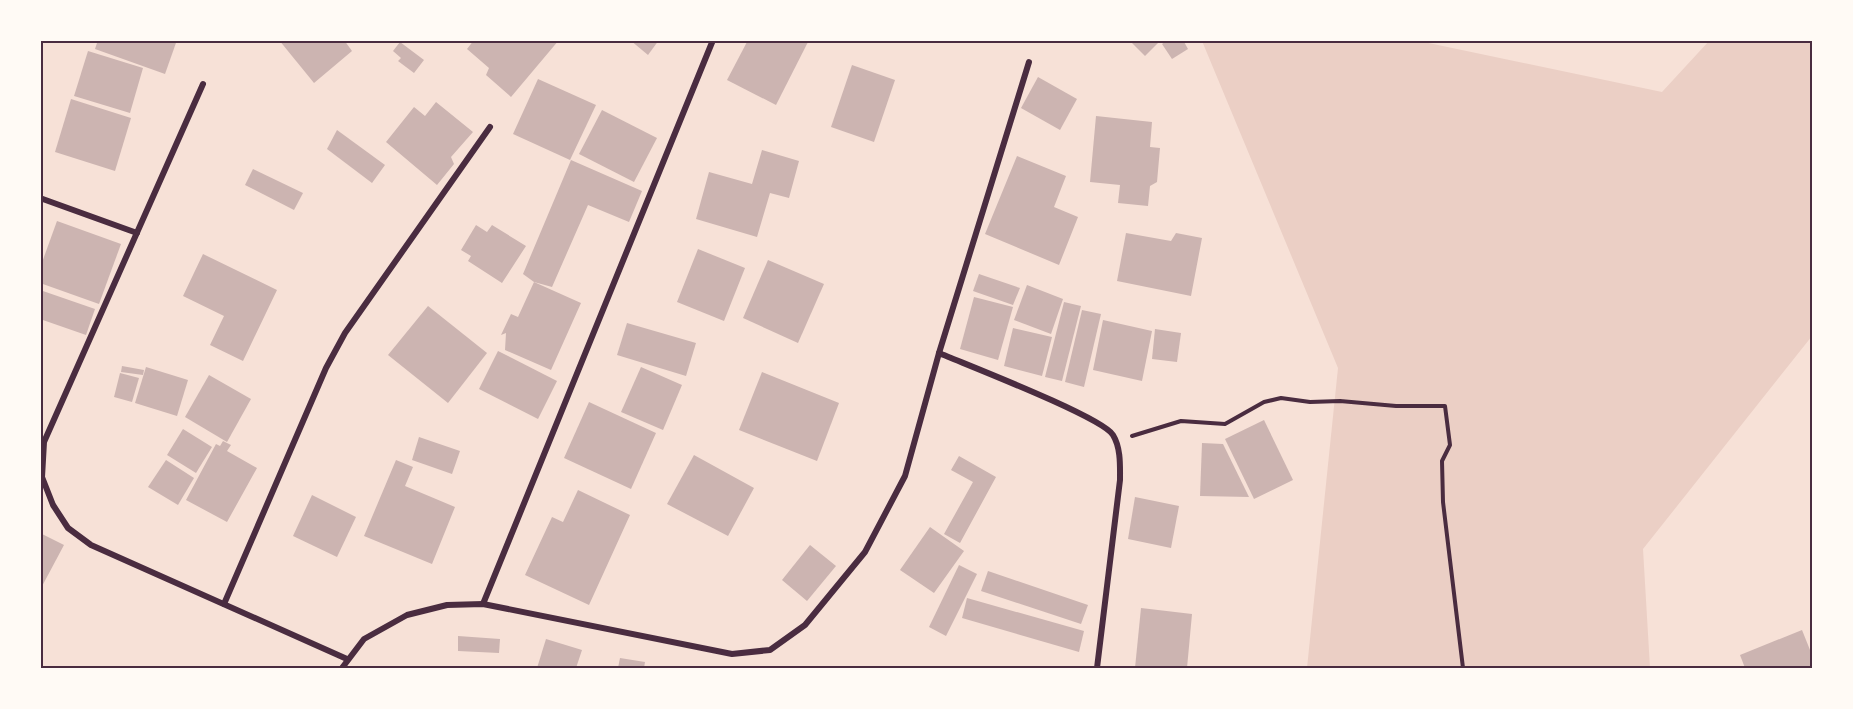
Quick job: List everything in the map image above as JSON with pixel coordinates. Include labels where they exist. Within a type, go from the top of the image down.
[{"type":"street","points":[[483,604],[713,40]]},
{"type":"street","points":[[342,669],[347,659],[364,639],[407,615],[447,605],[483,604],[732,654],[770,650],[806,625],[865,552],[905,476],[939,353],[1029,62]]},
{"type":"street","points":[[203,84],[44,442],[42,477],[52,505],[68,528],[91,545],[347,659]]},
{"type":"street","points":[[224,604],[326,368],[340,341],[490,127]]},
{"type":"street","points":[[40,198],[137,233]]},
{"type":"street","points":[[939,353],[1089,418],[1113,434],[1119,453],[1120,480],[1097,669]]},
{"type":"path","points":[[1116,442],[1180,421],[1225,424],[1264,402],[1281,398],[1310,402],[1340,401],[1396,406],[1445,406],[1450,445],[1442,461],[1443,502],[1463,669]]},
{"type":"shaded area","points":[[1202,41],[1419,41],[1662,92],[1709,41],[1812,41],[1812,336],[1643,549],[1650,668],[1307,668],[1338,368]]},
{"type":"building","points":[[98,40],[177,40],[165,74],[95,49]]},
{"type":"building","points":[[279,40],[344,40],[352,51],[314,83]]},
{"type":"building","points":[[474,40],[559,40],[511,97],[486,75],[489,68],[467,49]]},
{"type":"building","points":[[630,40],[659,40],[648,55]]},
{"type":"building","points":[[748,40],[809,40],[776,105],[727,80]]},
{"type":"building","points":[[1132,40],[1161,40],[1145,56],[1131,42]]},
{"type":"building","points":[[1167,40],[1183,40],[1188,49],[1172,59],[1162,44]]},
{"type":"building","points":[[400,42],[424,60],[414,73],[398,61],[401,58],[393,51]]},
{"type":"building","points":[[88,51],[143,68],[130,113],[74,96]]},
{"type":"building","points":[[852,65],[895,80],[874,142],[831,127]]},
{"type":"building","points":[[1038,77],[1077,99],[1060,130],[1021,108]]},
{"type":"building","points":[[538,79],[596,105],[570,160],[513,134]]},
{"type":"building","points":[[71,99],[131,118],[115,171],[55,152]]},
{"type":"building","points":[[436,102],[473,132],[451,157],[454,164],[437,185],[386,142],[414,107],[425,116]]},
{"type":"building","points":[[602,110],[657,138],[634,182],[579,154]]},
{"type":"building","points":[[1096,116],[1152,122],[1150,147],[1160,148],[1157,182],[1150,186],[1148,206],[1118,203],[1120,185],[1090,182]]},
{"type":"building","points":[[337,130],[385,165],[372,183],[327,149]]},
{"type":"building","points":[[762,150],[799,161],[789,198],[770,193],[757,237],[696,219],[709,172],[752,184]]},
{"type":"building","points":[[1017,156],[1066,176],[1054,207],[1078,217],[1059,265],[985,234]]},
{"type":"building","points":[[571,160],[642,191],[629,222],[588,205],[552,287],[534,282],[523,274]]},
{"type":"building","points":[[253,169],[303,193],[294,210],[245,185]]},
{"type":"building","points":[[57,221],[121,244],[99,304],[40,283],[40,268]]},
{"type":"building","points":[[476,225],[487,232],[492,225],[526,246],[502,283],[468,261],[471,256],[461,250]]},
{"type":"building","points":[[1126,233],[1171,241],[1176,233],[1202,238],[1191,296],[1117,281]]},
{"type":"building","points":[[698,249],[745,268],[724,321],[677,302]]},
{"type":"building","points":[[203,254],[277,290],[243,361],[210,345],[224,316],[183,296]]},
{"type":"building","points":[[768,260],[824,284],[798,343],[743,318]]},
{"type":"building","points":[[979,274],[1020,288],[1013,305],[973,291]]},
{"type":"building","points":[[534,282],[581,303],[551,370],[505,350],[506,333],[501,335],[511,314],[518,317]]},
{"type":"building","points":[[1027,285],[1063,299],[1051,334],[1014,320]]},
{"type":"building","points":[[40,290],[95,309],[86,335],[40,319]]},
{"type":"building","points":[[974,297],[1013,307],[998,360],[960,349]]},
{"type":"building","points":[[1064,302],[1081,306],[1062,381],[1045,377]]},
{"type":"building","points":[[428,306],[487,353],[448,403],[388,355]]},
{"type":"building","points":[[1082,310],[1101,314],[1084,387],[1065,382]]},
{"type":"building","points":[[1103,320],[1152,331],[1142,381],[1093,370]]},
{"type":"building","points":[[627,323],[696,343],[686,376],[617,355]]},
{"type":"building","points":[[1013,328],[1052,337],[1042,376],[1004,366]]},
{"type":"building","points":[[1155,329],[1181,333],[1177,362],[1152,359]]},
{"type":"building","points":[[498,351],[557,381],[538,419],[479,389]]},
{"type":"building","points":[[122,366],[144,370],[143,375],[121,372]]},
{"type":"building","points":[[146,367],[188,380],[177,416],[135,403]]},
{"type":"building","points":[[641,367],[682,385],[663,430],[621,412]]},
{"type":"building","points":[[762,372],[839,403],[817,461],[739,430]]},
{"type":"building","points":[[120,373],[139,378],[132,402],[114,397]]},
{"type":"building","points":[[209,375],[251,399],[227,442],[185,417]]},
{"type":"building","points":[[589,402],[656,433],[631,489],[564,458]]},
{"type":"building","points":[[1264,420],[1293,480],[1254,499],[1225,439]]},
{"type":"building","points":[[183,429],[212,447],[196,473],[167,455]]},
{"type":"building","points":[[419,437],[460,451],[452,474],[412,460]]},
{"type":"building","points":[[223,441],[231,445],[227,451],[257,468],[227,522],[186,500],[216,444],[220,446]]},
{"type":"building","points":[[1202,443],[1223,444],[1249,497],[1200,496]]},
{"type":"building","points":[[694,455],[754,488],[728,536],[667,504]]},
{"type":"building","points":[[959,456],[996,477],[960,543],[944,534],[973,482],[951,470]]},
{"type":"building","points":[[166,460],[194,478],[178,505],[148,487]]},
{"type":"building","points":[[396,460],[413,467],[405,486],[455,507],[432,564],[364,536]]},
{"type":"building","points":[[578,490],[630,515],[589,605],[525,575],[552,517],[563,522]]},
{"type":"building","points":[[312,495],[356,517],[337,557],[293,536]]},
{"type":"building","points":[[1135,497],[1179,506],[1171,548],[1128,539]]},
{"type":"building","points":[[930,527],[964,551],[934,593],[900,570]]},
{"type":"building","points":[[40,533],[64,545],[40,590]]},
{"type":"building","points":[[810,545],[836,566],[807,601],[782,580]]},
{"type":"building","points":[[959,565],[977,574],[946,636],[929,627]]},
{"type":"building","points":[[988,571],[1088,605],[1081,624],[981,591]]},
{"type":"building","points":[[967,598],[1084,631],[1079,652],[962,618]]},
{"type":"building","points":[[1141,608],[1192,614],[1187,668],[1135,668]]},
{"type":"building","points":[[1802,630],[1812,655],[1812,668],[1745,668],[1740,655]]},
{"type":"building","points":[[458,636],[500,639],[499,653],[458,651]]},
{"type":"building","points":[[546,639],[582,650],[576,668],[537,668]]},
{"type":"building","points":[[620,658],[645,662],[644,668],[618,668]]}]
